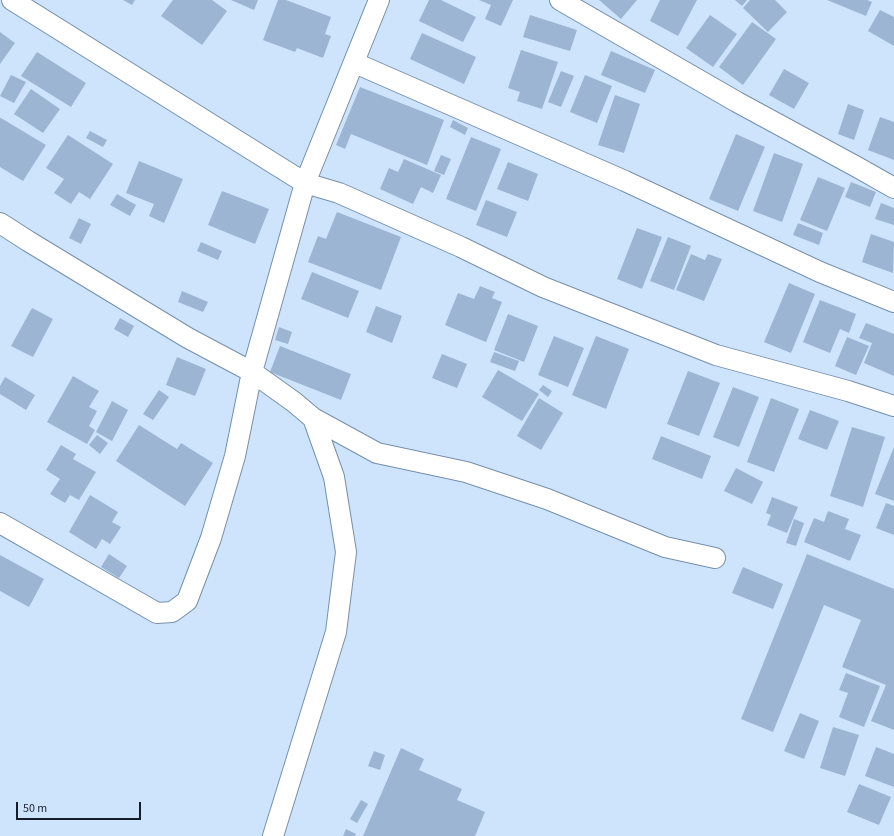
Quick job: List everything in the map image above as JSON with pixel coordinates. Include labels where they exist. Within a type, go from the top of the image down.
[{"type":"street","points":[[12,0],[305,183],[346,196],[461,246],[543,287],[716,355],[848,391],[894,406]]},
{"type":"street","points":[[0,523],[157,614],[172,612],[186,601],[211,538],[235,456],[252,372],[305,183],[379,0]]},
{"type":"street","points":[[560,0],[736,102],[894,188]]},
{"type":"street","points":[[354,63],[625,181],[820,272],[894,302]]},
{"type":"street","points":[[0,223],[188,338],[252,372],[294,402],[313,418],[378,453],[466,472],[547,499],[665,547],[715,558]]},
{"type":"street","points":[[273,836],[336,632],[346,552],[334,477],[313,418]]},
{"type":"building","points":[[123,0],[135,0],[132,5]]},
{"type":"building","points":[[173,0],[212,0],[227,11],[202,45],[161,16]]},
{"type":"building","points":[[231,0],[258,0],[254,10]]},
{"type":"building","points":[[278,0],[286,0],[331,17],[325,34],[331,36],[323,58],[297,48],[295,52],[263,40]]},
{"type":"building","points":[[429,0],[441,0],[476,17],[463,42],[419,21]]},
{"type":"building","points":[[479,0],[513,0],[501,26],[485,19],[491,5]]},
{"type":"building","points":[[599,0],[637,0],[621,19]]},
{"type":"building","points":[[660,0],[697,0],[678,36],[650,21]]},
{"type":"building","points":[[735,0],[747,0],[742,6]]},
{"type":"building","points":[[750,0],[775,0],[787,12],[768,32],[743,8]]},
{"type":"building","points":[[827,0],[867,0],[872,2],[866,16]]},
{"type":"building","points":[[880,10],[894,17],[894,46],[868,31]]},
{"type":"building","points":[[530,15],[577,30],[570,51],[523,37]]},
{"type":"building","points":[[710,15],[737,34],[713,67],[686,48]]},
{"type":"building","points":[[752,22],[776,39],[743,85],[719,67]]},
{"type":"building","points":[[0,32],[15,43],[0,64]]},
{"type":"building","points":[[422,33],[476,57],[464,84],[410,59]]},
{"type":"building","points":[[521,50],[558,62],[542,109],[517,101],[520,92],[508,88]]},
{"type":"building","points":[[611,51],[655,70],[645,93],[601,75]]},
{"type":"building","points":[[37,52],[86,83],[71,107],[21,76]]},
{"type":"building","points":[[784,69],[809,83],[794,109],[769,95]]},
{"type":"building","points":[[561,71],[574,76],[561,107],[548,102]]},
{"type":"building","points":[[11,75],[26,82],[14,103],[0,96]]},
{"type":"building","points":[[585,75],[612,86],[597,123],[570,112]]},
{"type":"building","points":[[360,87],[444,120],[427,165],[351,134],[345,149],[336,145]]},
{"type":"building","points":[[31,89],[60,109],[43,133],[14,114]]},
{"type":"building","points":[[615,95],[640,104],[624,153],[598,145]]},
{"type":"building","points":[[848,104],[864,110],[854,140],[838,134]]},
{"type":"building","points":[[880,117],[894,122],[894,160],[868,150]]},
{"type":"building","points":[[0,118],[46,145],[23,181],[0,167]]},
{"type":"building","points":[[453,120],[468,128],[465,135],[450,127]]},
{"type":"building","points":[[90,131],[107,140],[103,147],[86,138]]},
{"type":"building","points":[[736,134],[765,147],[738,211],[709,199]]},
{"type":"building","points":[[68,135],[113,164],[90,199],[79,192],[71,204],[54,193],[64,179],[46,168]]},
{"type":"building","points":[[471,137],[501,149],[476,211],[446,199]]},
{"type":"building","points":[[774,153],[803,164],[782,222],[753,211]]},
{"type":"building","points":[[441,155],[451,159],[444,175],[434,171]]},
{"type":"building","points":[[404,159],[441,175],[433,193],[421,187],[413,204],[380,189],[389,168],[398,172]]},
{"type":"building","points":[[139,161],[183,179],[164,223],[149,216],[154,204],[126,193]]},
{"type":"building","points":[[508,162],[538,174],[528,201],[497,189]]},
{"type":"building","points":[[818,177],[845,188],[827,231],[800,220]]},
{"type":"building","points":[[851,182],[876,192],[870,207],[845,197]]},
{"type":"building","points":[[222,191],[269,209],[255,244],[208,225]]},
{"type":"building","points":[[117,194],[136,205],[130,216],[110,205]]},
{"type":"building","points":[[486,200],[517,212],[507,237],[476,225]]},
{"type":"building","points":[[881,203],[894,208],[894,225],[875,219]]},
{"type":"building","points":[[337,212],[401,237],[381,290],[308,262],[318,236],[326,239]]},
{"type":"building","points":[[79,218],[91,224],[81,244],[69,238]]},
{"type":"building","points":[[798,223],[823,233],[819,245],[793,235]]},
{"type":"building","points":[[637,228],[662,237],[642,289],[617,279]]},
{"type":"building","points":[[871,234],[894,242],[893,273],[862,262]]},
{"type":"building","points":[[668,237],[691,246],[674,290],[650,281]]},
{"type":"building","points":[[201,242],[222,251],[218,260],[197,251]]},
{"type":"building","points":[[691,254],[705,260],[708,254],[722,259],[704,301],[676,290]]},
{"type":"building","points":[[312,272],[359,291],[348,318],[301,299]]},
{"type":"building","points":[[789,283],[815,294],[791,353],[764,342]]},
{"type":"building","points":[[480,286],[495,292],[492,298],[502,302],[486,342],[445,325],[458,293],[474,299]]},
{"type":"building","points":[[182,291],[208,302],[203,312],[178,302]]},
{"type":"building","points":[[820,300],[856,314],[849,333],[840,329],[830,353],[803,342]]},
{"type":"building","points":[[376,306],[402,316],[392,343],[366,332]]},
{"type":"building","points":[[32,308],[53,319],[33,357],[11,346]]},
{"type":"building","points":[[508,314],[538,326],[524,362],[494,350]]},
{"type":"building","points":[[120,318],[134,326],[128,337],[114,329]]},
{"type":"building","points":[[866,323],[894,334],[894,376],[864,363],[872,343],[859,338]]},
{"type":"building","points":[[279,327],[292,332],[288,344],[275,340]]},
{"type":"building","points":[[554,336],[584,348],[568,387],[538,375]]},
{"type":"building","points":[[596,336],[629,349],[606,409],[572,395]]},
{"type":"building","points":[[847,337],[869,346],[856,375],[835,366]]},
{"type":"building","points":[[280,346],[351,374],[341,400],[270,372]]},
{"type":"building","points":[[494,352],[519,361],[515,371],[490,362]]},
{"type":"building","points":[[442,354],[467,364],[457,388],[432,378]]},
{"type":"building","points":[[177,357],[206,369],[195,396],[166,385]]},
{"type":"building","points":[[498,370],[539,394],[522,421],[482,397]]},
{"type":"building","points":[[688,371],[720,383],[699,436],[667,424]]},
{"type":"building","points":[[73,376],[99,391],[89,407],[97,411],[89,426],[95,430],[87,444],[47,422]]},
{"type":"building","points":[[5,377],[35,395],[26,410],[0,394],[0,386]]},
{"type":"building","points":[[543,385],[552,391],[548,397],[539,390]]},
{"type":"building","points":[[733,387],[759,397],[739,447],[713,437]]},
{"type":"building","points":[[159,390],[169,397],[153,420],[143,414]]},
{"type":"building","points":[[539,398],[563,413],[541,450],[517,436]]},
{"type":"building","points":[[771,398],[799,409],[774,472],[747,462]]},
{"type":"building","points":[[112,401],[128,410],[112,441],[96,432]]},
{"type":"building","points":[[810,410],[839,421],[827,450],[798,439]]},
{"type":"building","points":[[139,425],[177,449],[181,443],[213,463],[185,506],[116,461]]},
{"type":"building","points":[[852,427],[885,437],[863,507],[830,496]]},
{"type":"building","points":[[97,435],[108,443],[100,454],[89,445]]},
{"type":"building","points":[[661,436],[711,456],[702,479],[652,459]]},
{"type":"building","points":[[61,445],[76,454],[73,459],[96,472],[79,500],[70,495],[65,503],[50,494],[60,479],[46,470]]},
{"type":"building","points":[[894,447],[894,501],[875,494]]},
{"type":"building","points":[[736,468],[763,482],[752,504],[724,491]]},
{"type":"building","points":[[90,495],[118,512],[112,522],[121,527],[110,544],[102,539],[96,549],[69,532]]},
{"type":"building","points":[[772,497],[798,507],[787,533],[767,525],[771,515],[766,513]]},
{"type":"building","points":[[886,503],[894,506],[894,535],[876,528]]},
{"type":"building","points":[[828,511],[849,519],[845,529],[861,535],[850,561],[804,542],[814,518],[824,522]]},
{"type":"building","points":[[794,519],[804,523],[796,546],[786,543]]},
{"type":"building","points":[[109,554],[127,566],[119,578],[101,567]]},
{"type":"building","points":[[807,554],[894,589],[894,730],[871,721],[886,685],[842,667],[861,620],[824,605],[773,732],[741,719]]},
{"type":"building","points":[[0,555],[44,579],[29,607],[0,591]]},
{"type":"building","points":[[743,567],[783,584],[773,609],[732,593]]},
{"type":"building","points":[[846,673],[880,686],[864,727],[839,717],[848,693],[839,690]]},
{"type":"building","points":[[800,713],[819,721],[804,759],[784,751]]},
{"type":"building","points":[[833,727],[859,735],[845,776],[820,768]]},
{"type":"building","points":[[876,747],[894,754],[894,787],[865,776]]},
{"type":"building","points":[[401,748],[424,759],[419,770],[462,789],[457,800],[485,812],[475,836],[363,836]]},
{"type":"building","points":[[374,751],[385,755],[380,770],[368,766]]},
{"type":"building","points":[[859,784],[891,797],[879,825],[847,812]]},
{"type":"building","points":[[361,800],[368,804],[357,823],[350,819]]},
{"type":"building","points":[[346,829],[356,834],[355,836],[343,836]]}]
